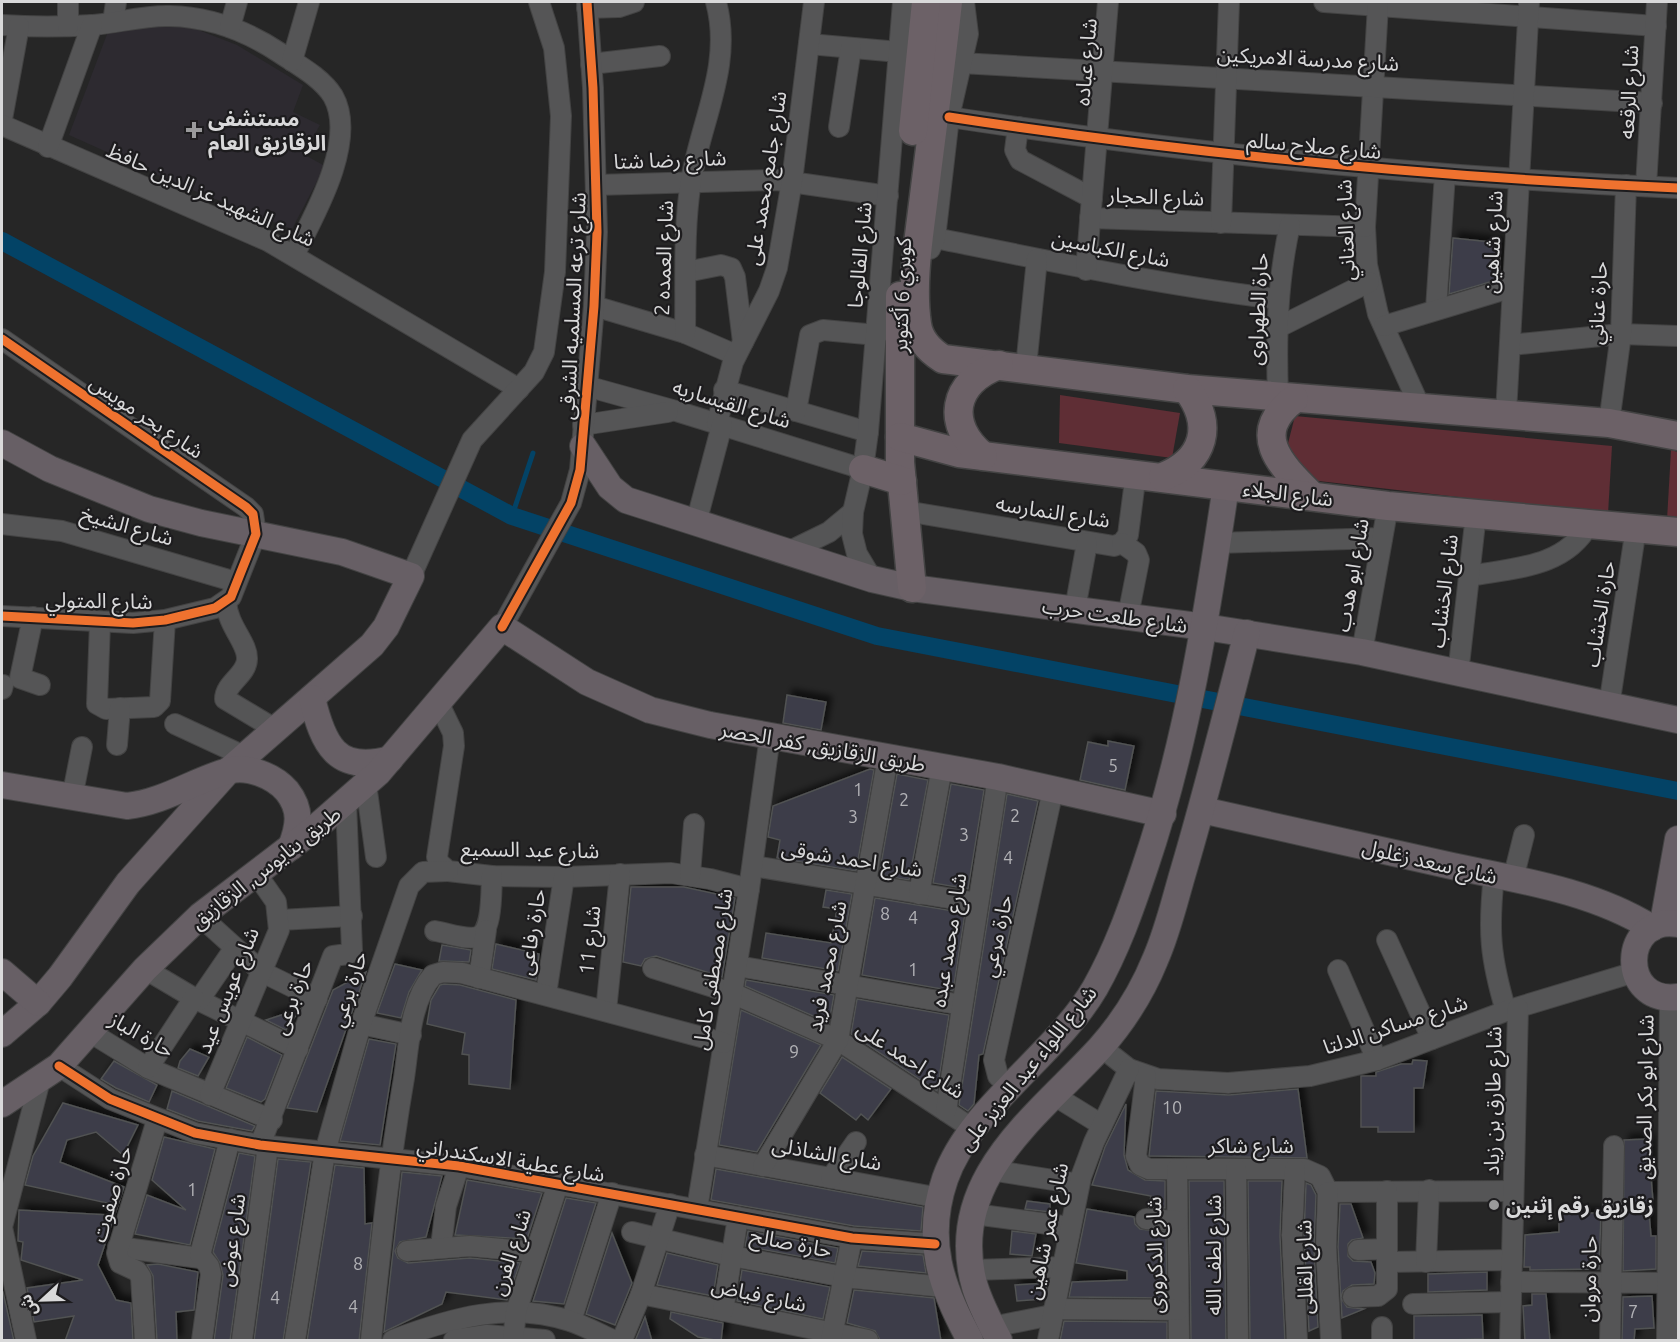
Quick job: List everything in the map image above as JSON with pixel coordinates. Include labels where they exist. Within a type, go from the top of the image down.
[{"type":"highway","name":"كوبري 6 أكتوبر","points":[[912,588],[900,437],[900,302],[908,184],[926,2]]},
{"type":"highway","name":"كوبري 6 أكتوبر","points":[[908,184],[948,2]]},
{"type":"highway","points":[[908,184],[917,269],[917,324],[926,345],[943,359],[1026,367],[1187,389],[1609,423],[1678,436]]},
{"type":"highway","points":[[983,456],[970,445],[961,430],[958,413],[961,396],[969,382],[983,370],[999,365]]},
{"type":"highway","points":[[1149,475],[1178,471],[1190,461],[1199,448],[1203,432],[1202,417],[1187,389]]},
{"type":"highway","points":[[1286,398],[1273,424],[1271,441],[1276,457],[1312,496]]},
{"type":"highway","name":"شارع الجلاء","points":[[900,437],[959,453],[1388,506],[1678,532]]},
{"type":"highway","points":[[863,470],[902,481]]},
{"type":"main road","name":"شارع طلعت حرب","points":[[583,436],[617,494],[636,504],[872,579],[912,588],[1128,616],[1362,652],[1678,720]]},
{"type":"main road","points":[[2,444],[50,469],[149,508],[201,523],[414,568],[386,627],[372,645],[237,763],[128,883],[60,977],[38,1003],[2,1035]]},
{"type":"main road","name":"شارع اللواء عبد العزيز على","points":[[965,1339],[944,1287],[935,1244],[940,1198],[953,1159],[973,1129],[1070,1022],[1093,991],[1122,935],[1163,814],[1200,655],[1226,486]]},
{"type":"main road","name":"طريق بنايوس, الزقازيق","points":[[2,1104],[49,1073],[145,969],[200,916],[255,872],[291,847],[366,784],[439,704],[506,620]]},
{"type":"main road","name":"طريق الزقازيق, كفر الحصر","points":[[506,620],[587,682],[617,697],[683,719],[998,777],[1163,814]]},
{"type":"main road","name":"شارع اللواء عبد العزيز على","points":[[995,1334],[975,1285],[973,1270],[970,1235],[981,1189],[1002,1151],[1101,1047],[1127,1013],[1156,958],[1202,810],[1246,633]]},
{"type":"main road","points":[[312,698],[322,735],[330,749],[344,759],[362,764],[390,759]]},
{"type":"main road","points":[[2,785],[117,806],[147,804],[237,763]]},
{"type":"main road","points":[[237,763],[269,777],[285,789],[296,805],[299,826],[291,847]]},
{"type":"main road","name":"شارع سعد زغلول","points":[[1202,810],[1503,877],[1598,901],[1664,925]]},
{"type":"main road","points":[[1674,998],[1648,991],[1635,972],[1633,959],[1642,935],[1664,925],[1677,847]]},
{"type":"main road","points":[[2,972],[38,1003]]},
{"type":"main road","points":[[1093,991],[1127,1013]]},
{"type":"main road","points":[[1070,1022],[1101,1047]]},
{"type":"street","points":[[68,2],[68,26]]},
{"type":"street","points":[[113,22],[116,2]]},
{"type":"street","points":[[230,27],[237,2]]},
{"type":"street","points":[[292,61],[309,2]]},
{"type":"street","points":[[414,568],[472,440],[534,372],[544,352],[555,272],[560,196],[559,82],[554,48],[539,2]]},
{"type":"street","points":[[587,4],[619,7],[634,2]]},
{"type":"street","name":"شارع العمده 2","points":[[685,333],[691,184],[721,63],[721,24],[716,2]]},
{"type":"street","name":"شارع جامع محمد على","points":[[696,524],[719,424],[724,390],[740,348],[769,291],[777,268],[792,181],[814,2]]},
{"type":"street","name":"شارع الفالوجا","points":[[872,579],[853,544],[853,512],[863,470],[877,335],[908,184],[899,52],[903,2]]},
{"type":"street","points":[[917,269],[935,238],[949,117],[968,34],[964,2]]},
{"type":"street","name":"شارع عباده","points":[[1086,270],[1108,2]]},
{"type":"street","name":"شارع الحجار","points":[[1221,223],[1229,2]]},
{"type":"street","points":[[1332,2],[1528,9],[1656,26]]},
{"type":"street","name":"شارع الرقعه","points":[[1646,186],[1657,2]]},
{"type":"street","name":"شارع ترعه المسلميه الشرقى","points":[[506,620],[572,503],[583,436],[594,306],[596,185],[587,4]]},
{"type":"street","name":"شارع العناني","points":[[1377,4],[1365,227],[1369,282],[1384,326],[1421,408]]},
{"type":"street","points":[[2,119],[10,26],[92,25],[171,9],[252,36],[292,61],[328,90],[337,108],[339,121],[333,171],[294,255]]},
{"type":"street","name":"شارع شاهين","points":[[1506,413],[1528,9]]},
{"type":"street","points":[[48,147],[92,25]]},
{"type":"street","points":[[809,44],[899,52]]},
{"type":"street","points":[[839,127],[851,48]]},
{"type":"street","points":[[591,64],[660,56]]},
{"type":"street","name":"شارع مدرسة الامريكين","points":[[961,63],[1652,103]]},
{"type":"street","name":"شارع صلاح سالم","points":[[949,117],[1097,140],[1224,155],[1519,181],[1678,188]]},
{"type":"street","name":"شارع الشهيد عز الدين حافظ","points":[[2,125],[48,147],[242,229],[294,255],[519,389]]},
{"type":"street","points":[[1018,127],[1015,150],[1020,160],[1092,198]]},
{"type":"street","points":[[1436,309],[1445,174]]},
{"type":"street","name":"شارع رضا شتا","points":[[596,185],[792,181],[908,184]]},
{"type":"street","name":"حارة عناني","points":[[1609,423],[1621,334],[1626,185]]},
{"type":"street","name":"شارع الحجار","points":[[1090,218],[1365,227]]},
{"type":"street","name":"حارة الطهراوى","points":[[1286,398],[1277,328],[1282,258],[1290,225]]},
{"type":"street","name":"شارع الكباسين","points":[[935,238],[1086,270],[1211,291],[1278,299]]},
{"type":"street","points":[[1026,367],[1036,259]]},
{"type":"street","points":[[594,306],[740,348],[735,277],[731,268],[721,265],[686,272]]},
{"type":"street","points":[[1277,328],[1369,282]]},
{"type":"street","points":[[1384,326],[1513,287]]},
{"type":"street","points":[[796,411],[810,335],[823,330],[877,335]]},
{"type":"street","points":[[1510,345],[1621,334],[1678,336]]},
{"type":"street","name":"شارع بحر مويس","points":[[2,339],[246,507],[253,514],[256,534]]},
{"type":"street","name":"شارع القيساريه","points":[[586,386],[719,424],[863,470]]},
{"type":"street","points":[[724,390],[868,432]]},
{"type":"street","points":[[583,436],[676,411]]},
{"type":"street","name":"شارع النمارسه","points":[[905,511],[1114,546],[1122,543],[1129,531],[1149,475]]},
{"type":"street","name":"شارع ابو هدب","points":[[1362,652],[1388,506]]},
{"type":"street","points":[[786,553],[829,532],[853,512]]},
{"type":"street","name":"شارع الخشاب","points":[[1458,674],[1476,514]]},
{"type":"street","name":"شارع الشيخ","points":[[2,524],[62,531],[236,582]]},
{"type":"street","points":[[1469,576],[1551,560],[1570,549],[1589,524]]},
{"type":"street","name":"حارة الخشاب","points":[[1609,706],[1636,528]]},
{"type":"street","points":[[256,534],[226,602],[230,622],[247,655],[244,669],[226,691],[225,699],[275,729]]},
{"type":"street","points":[[1218,543],[1382,538]]},
{"type":"street","points":[[1075,609],[1087,543]]},
{"type":"street","points":[[1122,543],[1136,553],[1139,560],[1128,616]]},
{"type":"street","name":"شارع المتولي","points":[[2,616],[100,623],[165,620],[215,608],[226,602]]},
{"type":"street","points":[[33,617],[20,678],[40,686]]},
{"type":"street","points":[[100,623],[96,699],[101,708],[154,707],[159,704],[165,620]]},
{"type":"street","name":"شارع عبد السميع","points":[[439,704],[453,733],[454,746],[437,857],[448,871],[492,876],[690,875],[749,889]]},
{"type":"street","points":[[117,745],[120,708]]},
{"type":"street","points":[[175,723],[237,763]]},
{"type":"street","name":"شارع مصطفى كامل","points":[[697,1209],[753,866],[770,736]]},
{"type":"street","points":[[72,798],[82,747]]},
{"type":"street","name":"شارع محمد فريد","points":[[763,1166],[838,1040],[888,758]]},
{"type":"street","points":[[919,894],[942,767]]},
{"type":"street","name":"شارع محمد عبده","points":[[946,1111],[998,777]]},
{"type":"street","points":[[366,784],[376,857]]},
{"type":"street","name":"حارة مرعي","points":[[1011,1087],[998,1076],[994,1060],[1053,790]]},
{"type":"street","name":"حارة برعى","points":[[264,1146],[333,956],[339,953],[348,954],[352,950],[346,803]]},
{"type":"street","points":[[690,875],[694,824]]},
{"type":"street","name":"شارع طارق بن زياد","points":[[1510,1341],[1513,1191],[1512,1009],[1493,966],[1489,920],[1503,877],[1524,835]]},
{"type":"street","name":"شارع احمد شوقى","points":[[753,866],[978,903]]},
{"type":"street","name":"حارة برعي","points":[[295,1341],[325,1152],[361,1024],[409,886],[423,872],[448,871]]},
{"type":"street","name":"شارع عويس عيد","points":[[210,1095],[276,939],[280,920],[276,902],[255,872]]},
{"type":"street","name":"شارع 11","points":[[606,1011],[620,874]]},
{"type":"street","points":[[479,978],[492,876]]},
{"type":"street","name":"حارة رفاعى","points":[[546,994],[564,877]]},
{"type":"street","points":[[200,916],[262,972],[317,999]]},
{"type":"street","points":[[280,920],[352,916]]},
{"type":"street","points":[[435,931],[475,938],[486,930]]},
{"type":"street","points":[[1388,940],[1432,1039]]},
{"type":"street","points":[[148,1068],[234,949]]},
{"type":"street","points":[[737,966],[962,1005]]},
{"type":"street","name":"شارع احمد على","points":[[652,968],[732,993],[838,1040],[973,1129]]},
{"type":"street","points":[[145,969],[197,999],[298,1049]]},
{"type":"street","points":[[1338,970],[1377,1059]]},
{"type":"street","points":[[371,1341],[390,1159],[411,1035],[420,994],[433,975],[452,972],[479,978],[724,1042]]},
{"type":"street","name":"شارع مساكن الدلتا","points":[[1138,1072],[1197,1082],[1270,1082],[1310,1076],[1377,1059],[1512,1009],[1635,972]]},
{"type":"street","name":"شارع ابو بكر الصديق","points":[[1667,1341],[1673,1283],[1674,998]]},
{"type":"street","points":[[361,1024],[411,1035]]},
{"type":"street","name":"حارة الباز","points":[[88,1031],[148,1068],[272,1120]]},
{"type":"street","points":[[1101,1047],[1138,1072]]},
{"type":"street","name":"شارع عمر شاهين","points":[[1048,1341],[1086,1159],[1102,1125],[1138,1072]]},
{"type":"street","name":"شارع شاكر","points":[[1138,1072],[1137,1160],[1149,1169],[1295,1168],[1315,1172],[1323,1180],[1328,1192]]},
{"type":"street","points":[[26,1341],[2,1227],[49,1073]]},
{"type":"street","name":"شارع عطية الاسكندراني","points":[[49,1073],[157,1120],[195,1133],[264,1146],[459,1166],[852,1238],[935,1244]]},
{"type":"street","points":[[1055,1096],[1102,1125]]},
{"type":"street","name":"حارة صفوت","points":[[145,1341],[141,1278],[137,1271],[120,1263],[117,1253],[157,1120]]},
{"type":"street","points":[[200,1258],[230,1139]]},
{"type":"street","points":[[831,1178],[856,1142]]},
{"type":"street","name":"شارع عوض","points":[[242,1341],[264,1146]]},
{"type":"street","name":"حارة مروان","points":[[1611,1341],[1614,1146]]},
{"type":"street","name":"شارع الشاذلى","points":[[705,1155],[940,1198]]},
{"type":"street","points":[[441,1247],[446,1206],[459,1166]]},
{"type":"street","points":[[1295,1168],[1292,1234],[1297,1341]]},
{"type":"street","name":"شارع الدكرورى","points":[[1177,1169],[1179,1341]]},
{"type":"street","name":"شارع لطف الله","points":[[1236,1169],[1238,1341]]},
{"type":"street","points":[[990,1170],[1079,1184]]},
{"type":"street","name":"شارع الفرن","points":[[513,1338],[516,1312],[558,1184]]},
{"type":"street","points":[[1426,1262],[1429,1190]]},
{"type":"street","points":[[1353,1297],[1378,1296],[1384,1293],[1387,1256],[1387,1191]]},
{"type":"street","points":[[1328,1192],[1513,1191]]},
{"type":"street","name":"شارع القللى","points":[[1328,1192],[1326,1247],[1331,1341]]},
{"type":"street","points":[[571,1321],[612,1193]]},
{"type":"street","points":[[622,1341],[670,1204]]},
{"type":"street","points":[[974,1214],[1070,1227]]},
{"type":"street","points":[[723,1311],[738,1217]]},
{"type":"street","points":[[1146,1219],[1177,1221]]},
{"type":"street","name":"حارة صالح","points":[[632,1232],[732,1256],[844,1277],[944,1287]]},
{"type":"street","points":[[831,1337],[852,1238]]},
{"type":"street","points":[[118,1247],[200,1258],[209,1266],[211,1274],[202,1341]]},
{"type":"street","points":[[407,1251],[441,1247],[491,1247],[534,1252]]},
{"type":"street","points":[[1358,1250],[1426,1262],[1512,1260]]},
{"type":"street","points":[[973,1270],[1062,1267]]},
{"type":"street","points":[[1511,1282],[1673,1283]]},
{"type":"street","name":"شارع فياض","points":[[640,1294],[831,1337],[868,1341]]},
{"type":"street","points":[[1413,1304],[1511,1302]]},
{"type":"street","points":[[995,1334],[1053,1312],[1178,1310]]},
{"type":"street","points":[[393,1341],[463,1316],[516,1312],[571,1321],[613,1341]]},
{"type":"street","points":[[461,1340],[513,1338],[545,1341]]},
{"type":"shaded area","name":"مستشفى الزقازيق العام","points":[[164,23],[188,26],[237,45],[303,85],[293,112],[320,125],[303,154],[325,166],[292,229],[187,188],[69,135],[109,29]]},
{"type":"shaded area","points":[[1060,395],[1180,413],[1172,458],[1059,443]]},
{"type":"shaded area","points":[[1295,416],[1612,446],[1608,514],[1310,480],[1285,455]]},
{"type":"shaded area","points":[[1671,450],[1678,452],[1678,521],[1667,520]]},
{"type":"building","points":[[1453,238],[1500,243],[1500,279],[1449,294]]},
{"type":"building","points":[[787,695],[826,702],[821,730],[783,723]]},
{"type":"building","points":[[1108,741],[1134,746],[1125,790],[1080,780],[1088,742],[1108,746]]},
{"type":"building","points":[[870,769],[874,770],[856,871],[777,858],[780,840],[768,837],[773,806]]},
{"type":"building","points":[[897,774],[928,780],[909,880],[879,875]]},
{"type":"building","points":[[951,784],[984,790],[968,889],[933,883]]},
{"type":"building","points":[[1007,794],[1038,801],[983,1054],[979,1055],[974,1104],[968,1111],[959,1105]]},
{"type":"building","points":[[631,887],[684,887],[735,898],[722,977],[656,956],[645,959],[641,966],[623,962]]},
{"type":"building","points":[[826,890],[852,894],[838,971],[762,958],[766,933],[831,943],[837,909],[823,907]]},
{"type":"building","points":[[875,898],[965,913],[953,991],[862,975]]},
{"type":"building","points":[[496,944],[539,954],[536,980],[492,969]]},
{"type":"building","points":[[442,945],[471,950],[469,962],[439,961]]},
{"type":"building","points":[[395,964],[422,970],[409,992],[401,1018],[377,1013]]},
{"type":"building","points":[[366,972],[317,1112],[287,1108],[333,990]]},
{"type":"building","points":[[746,980],[834,995],[829,1023],[745,986]]},
{"type":"building","points":[[440,985],[460,985],[516,1000],[510,1089],[469,1084],[469,1055],[462,1054],[465,1033],[427,1024],[431,1000]]},
{"type":"building","points":[[857,999],[949,1015],[937,1091],[851,1034]]},
{"type":"building","points":[[300,1009],[286,1030],[266,1020]]},
{"type":"building","points":[[741,1010],[821,1045],[757,1152],[719,1145]]},
{"type":"building","points":[[247,1037],[282,1055],[265,1099],[261,1102],[226,1088]]},
{"type":"building","points":[[369,1039],[396,1044],[380,1145],[340,1141]]},
{"type":"building","points":[[190,1049],[209,1057],[198,1076],[178,1068],[180,1061]]},
{"type":"building","points":[[842,1057],[891,1089],[868,1120],[861,1114],[856,1120],[820,1093]]},
{"type":"building","points":[[1413,1060],[1427,1061],[1423,1088],[1414,1088],[1414,1132],[1378,1132],[1378,1127],[1361,1127],[1361,1076],[1376,1076],[1376,1072],[1401,1064],[1412,1064]]},
{"type":"building","points":[[114,1061],[157,1085],[149,1102],[101,1079]]},
{"type":"building","points":[[1298,1089],[1307,1158],[1149,1156],[1156,1091],[1229,1095]]},
{"type":"building","points":[[172,1091],[255,1126],[252,1131],[198,1121],[167,1109]]},
{"type":"building","points":[[63,1103],[138,1125],[123,1155],[96,1132],[67,1140],[60,1162],[124,1187],[98,1265],[116,1300],[131,1303],[133,1341],[65,1341],[74,1316],[34,1322],[27,1288],[83,1280],[21,1260],[23,1242],[18,1241],[19,1210],[110,1215],[112,1204],[25,1185],[33,1156]]},
{"type":"building","points":[[1126,1104],[1124,1155],[1128,1170],[1145,1180],[1165,1181],[1165,1208],[1149,1207],[1151,1196],[1092,1185],[1105,1147]]},
{"type":"building","points":[[164,1137],[215,1149],[190,1245],[135,1234],[147,1195],[186,1210],[152,1180]]},
{"type":"building","points":[[1648,1139],[1653,1201],[1648,1201],[1651,1236],[1656,1236],[1656,1269],[1623,1271],[1624,1140]]},
{"type":"building","points":[[239,1153],[255,1156],[230,1341],[214,1341],[223,1275],[220,1263],[213,1252]]},
{"type":"building","points":[[278,1159],[311,1162],[283,1341],[254,1341]]},
{"type":"building","points":[[335,1165],[364,1168],[365,1224],[372,1223],[359,1341],[307,1341]]},
{"type":"building","points":[[716,1169],[923,1207],[921,1231],[854,1226],[711,1200]]},
{"type":"building","points":[[402,1172],[442,1176],[426,1237],[400,1242],[395,1251],[398,1258],[408,1263],[470,1258],[520,1263],[507,1300],[446,1292],[442,1304],[384,1332]]},
{"type":"building","points":[[467,1180],[542,1193],[527,1239],[455,1235]]},
{"type":"building","points":[[1189,1181],[1224,1181],[1226,1341],[1191,1341]]},
{"type":"building","points":[[1248,1181],[1282,1181],[1280,1236],[1285,1341],[1250,1341]]},
{"type":"building","points":[[1306,1183],[1311,1185],[1316,1195],[1314,1248],[1318,1327],[1309,1331],[1304,1235]]},
{"type":"building","points":[[566,1198],[596,1203],[564,1304],[533,1301]]},
{"type":"building","points":[[1027,1201],[1050,1204],[1050,1212],[1025,1209]]},
{"type":"building","points":[[1340,1204],[1351,1204],[1363,1238],[1352,1240],[1348,1244],[1348,1256],[1353,1261],[1371,1262],[1375,1273],[1374,1284],[1352,1285],[1343,1291],[1341,1298],[1347,1307],[1364,1309],[1342,1318],[1338,1247]]},
{"type":"building","points":[[1087,1209],[1134,1217],[1135,1224],[1140,1229],[1166,1232],[1167,1298],[1069,1297],[1072,1282],[1127,1280],[1127,1271],[1076,1263]]},
{"type":"building","points":[[1559,1213],[1601,1213],[1599,1269],[1530,1270],[1530,1267],[1524,1267],[1525,1235],[1559,1232]]},
{"type":"building","points":[[748,1231],[838,1248],[835,1263],[745,1246]]},
{"type":"building","points":[[1012,1231],[1036,1234],[1032,1256],[1010,1254]]},
{"type":"building","points":[[612,1233],[632,1283],[615,1325],[586,1314]]},
{"type":"building","points":[[862,1251],[923,1255],[926,1273],[858,1266]]},
{"type":"building","points":[[667,1253],[718,1265],[713,1296],[657,1285]]},
{"type":"building","points":[[158,1264],[198,1272],[194,1310],[176,1312],[177,1341],[157,1341],[153,1276],[147,1265]]},
{"type":"building","points":[[742,1270],[830,1287],[823,1319],[737,1301]]},
{"type":"building","points":[[1487,1272],[1487,1290],[1428,1292],[1428,1274]]},
{"type":"building","points":[[1047,1283],[1044,1299],[1017,1301],[1015,1285]]},
{"type":"building","points":[[854,1290],[934,1298],[941,1341],[880,1340],[875,1331],[847,1323]]},
{"type":"building","points":[[3,1292],[14,1341],[2,1341]]},
{"type":"building","points":[[1532,1294],[1546,1294],[1550,1341],[1525,1341],[1523,1306],[1532,1305]]},
{"type":"building","points":[[1652,1296],[1654,1328],[1635,1329],[1634,1341],[1622,1341],[1623,1297]]},
{"type":"building","points":[[671,1312],[723,1323],[721,1341],[698,1337],[670,1319]]},
{"type":"building","points":[[1482,1315],[1483,1339],[1414,1341],[1414,1316]]},
{"type":"building","points":[[645,1317],[652,1341],[635,1341]]},
{"type":"building","points":[[1064,1321],[1167,1322],[1167,1341],[1060,1341]]},
{"type":"waterway","points":[[2,241],[512,516],[877,636],[1678,791]]},
{"type":"waterway","points":[[512,516],[533,453]]},
{"type":"cycle path","points":[[502,627],[571,503],[580,470],[594,306],[597,232],[593,88],[587,2]]},
{"type":"cycle path","points":[[949,117],[1131,142],[1313,162],[1495,177],[1678,188]]},
{"type":"cycle path","points":[[2,339],[246,507],[253,514],[256,534],[231,597],[215,608],[165,620],[133,623],[2,616]]},
{"type":"cycle path","points":[[59,1066],[110,1099],[195,1133],[260,1145],[459,1166],[852,1238],[935,1244]]},
{"type":"place","name":"مستشفى الزقازيق العام","points":[[194,130]]},
{"type":"place","name":"زقازيق رقم إثنين","points":[[1494,1205]]}]
